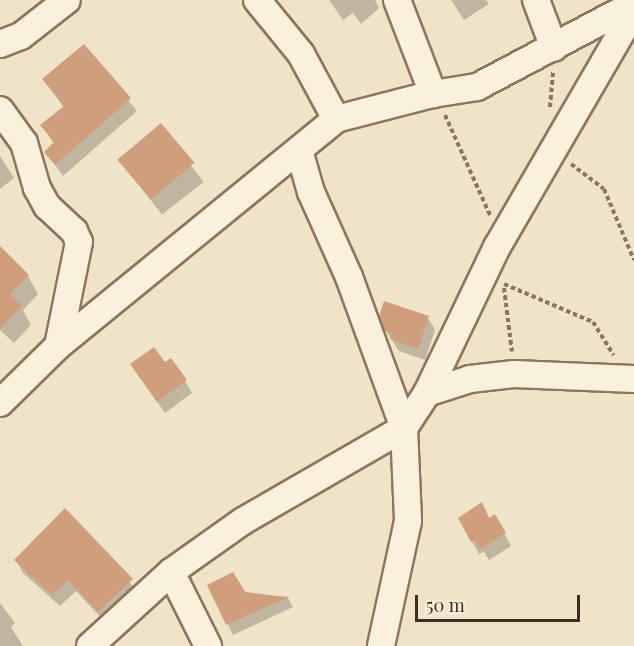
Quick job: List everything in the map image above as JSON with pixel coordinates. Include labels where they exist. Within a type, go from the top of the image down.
[{"type":"street","points":[[0,44],[21,36],[67,0]]},
{"type":"street","points":[[257,0],[301,54],[336,119]]},
{"type":"street","points":[[398,0],[434,94]]},
{"type":"street","points":[[536,0],[554,48]]},
{"type":"street","points":[[0,403],[58,346],[336,119],[434,94],[477,87],[634,4]]},
{"type":"street","points":[[90,646],[171,572],[243,521],[404,428],[427,393],[497,247],[634,12]]},
{"type":"street","points":[[0,110],[24,143],[37,188],[47,206],[74,231],[79,242],[58,346]]},
{"type":"street","points":[[299,150],[311,192],[349,277],[404,428],[408,521],[381,646]]},
{"type":"street","points":[[427,393],[470,379],[514,374],[629,378]]},
{"type":"street","points":[[171,572],[208,646]]},
{"type":"path","points":[[554,48],[551,151],[604,189],[634,260]]},
{"type":"path","points":[[434,94],[483,194],[504,284],[514,374]]},
{"type":"path","points":[[504,284],[593,322],[603,333],[629,378]]},
{"type":"building","points":[[84,44],[131,98],[55,165],[44,152],[54,142],[40,125],[64,106],[42,79]]},
{"type":"building","points":[[161,123],[194,163],[151,199],[117,160]]},
{"type":"building","points":[[0,246],[29,275],[10,294],[22,306],[0,329]]},
{"type":"building","points":[[384,301],[429,316],[418,349],[390,339],[392,334],[385,331],[379,317]]},
{"type":"building","points":[[154,347],[165,362],[171,358],[187,380],[157,402],[130,364]]},
{"type":"building","points":[[482,502],[489,518],[495,514],[506,533],[480,549],[476,541],[471,542],[458,518]]},
{"type":"building","points":[[65,508],[133,579],[98,612],[68,580],[52,595],[14,560]]},
{"type":"building","points":[[233,572],[246,593],[289,597],[226,625],[207,585]]}]
